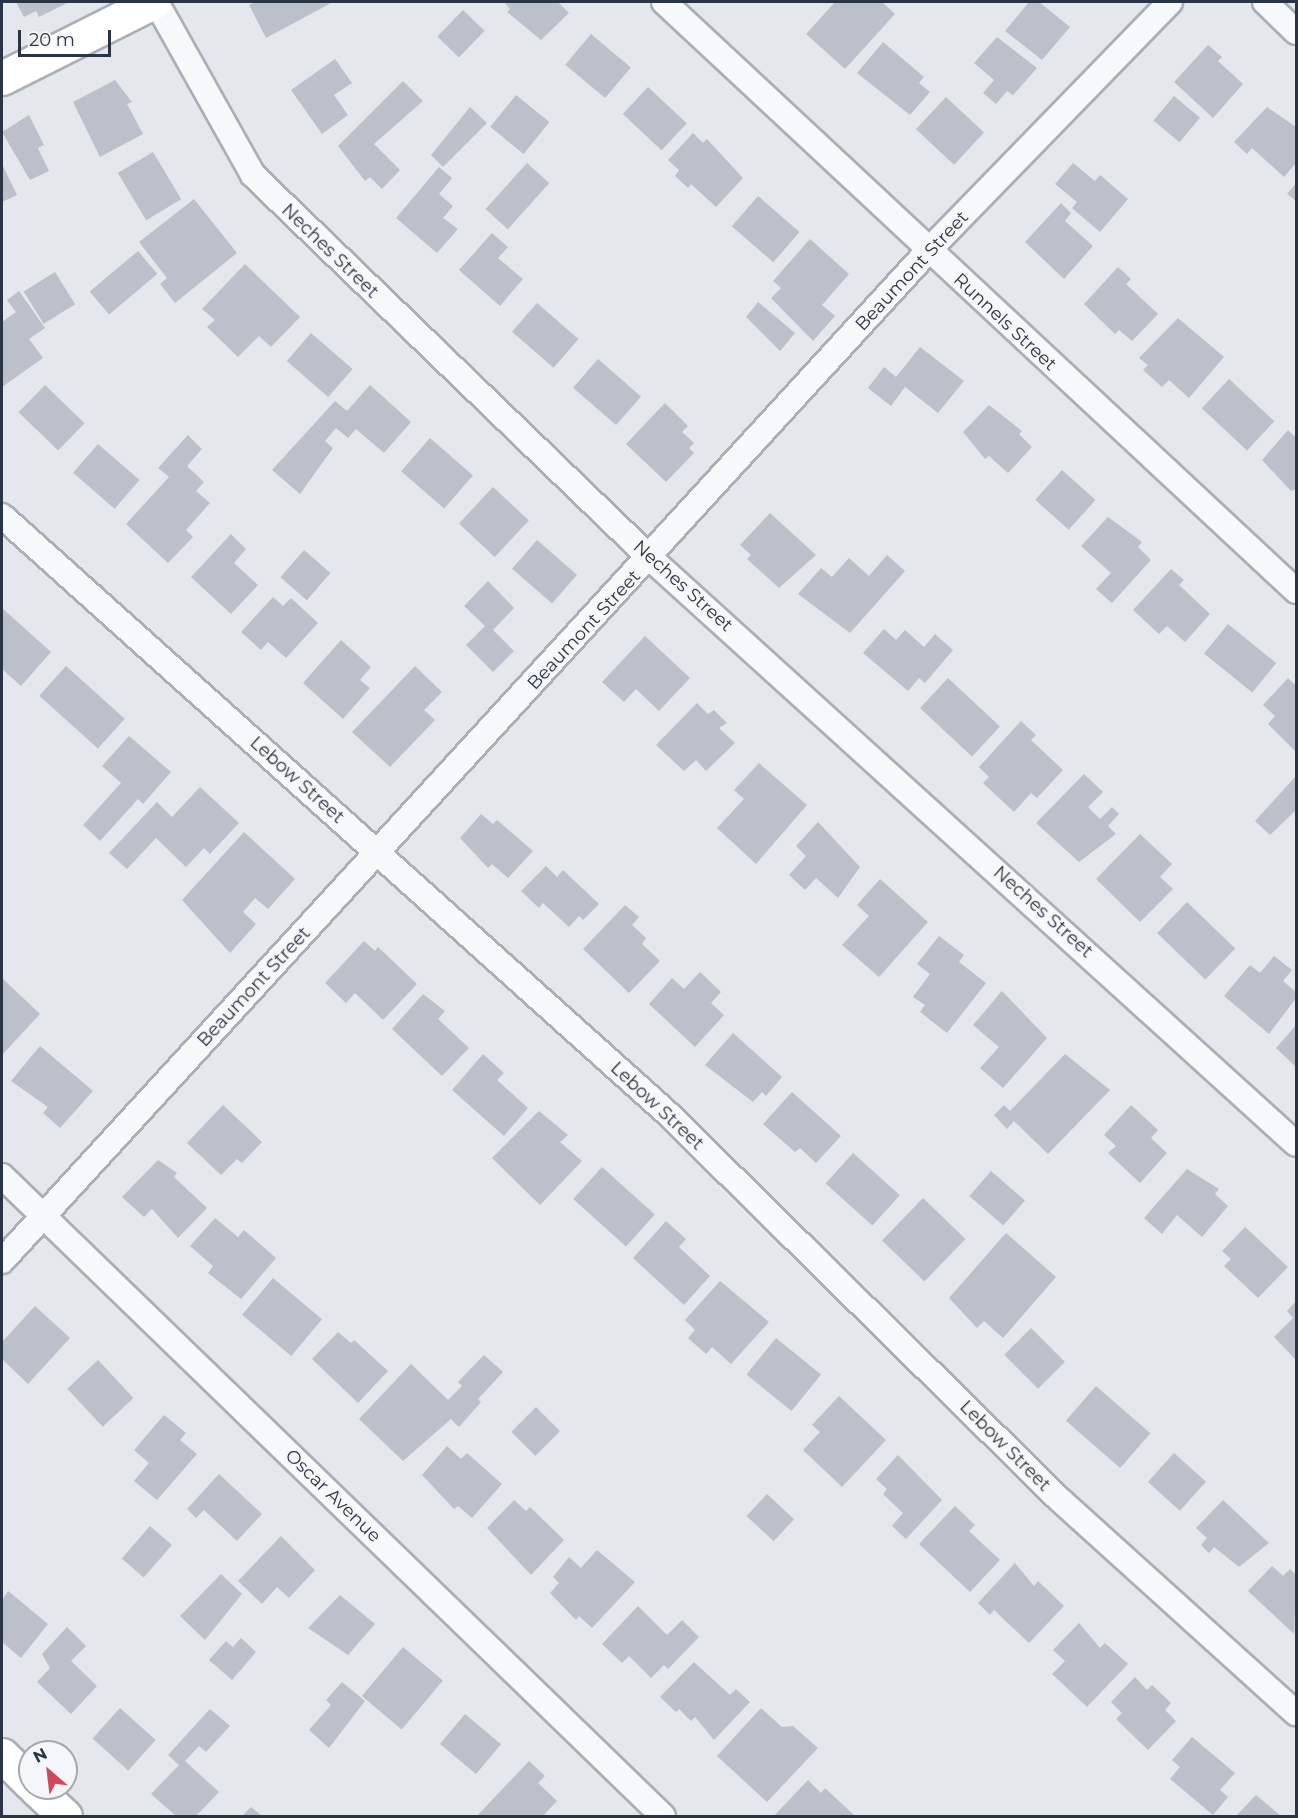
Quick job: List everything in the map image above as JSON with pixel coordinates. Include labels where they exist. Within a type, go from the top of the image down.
[{"type":"street","points":[[2,78],[155,2]]},
{"type":"street","name":"Neches Street","points":[[155,2],[253,176],[650,558],[1296,1144]]},
{"type":"street","name":"Runnels Street","points":[[664,2],[928,251],[1296,591]]},
{"type":"street","name":"Beaumont Street","points":[[2,1261],[650,558],[928,251],[1170,2]]},
{"type":"street","points":[[1265,2],[1296,32]]},
{"type":"street","name":"Lebow Street","points":[[2,516],[664,1111],[1060,1500],[1296,1713]]},
{"type":"street","name":"Oscar Avenue","points":[[2,1176],[663,1816]]},
{"type":"street","points":[[2,1755],[18,1771]]},
{"type":"street","points":[[46,1800],[60,1815]]},
{"type":"building","points":[[16,2],[69,2],[39,17],[36,11],[24,17]]},
{"type":"building","points":[[256,2],[333,2],[266,38],[249,5]]},
{"type":"building","points":[[558,2],[569,13],[541,40],[507,12],[510,9],[505,3]]},
{"type":"building","points":[[835,2],[882,2],[895,14],[845,69],[806,34]]},
{"type":"building","points":[[1029,2],[1039,2],[1070,27],[1042,60],[1005,31]]},
{"type":"building","points":[[463,10],[485,31],[459,57],[437,37]]},
{"type":"building","points":[[591,34],[631,67],[605,98],[565,65]]},
{"type":"building","points":[[997,37],[1037,68],[1013,95],[1007,91],[996,104],[983,93],[994,80],[974,63]]},
{"type":"building","points":[[883,42],[924,77],[919,83],[930,92],[910,115],[857,73]]},
{"type":"building","points":[[1208,45],[1222,57],[1218,61],[1243,84],[1213,118],[1174,82]]},
{"type":"building","points":[[335,59],[352,83],[334,95],[348,115],[322,134],[291,90]]},
{"type":"building","points":[[115,80],[132,102],[127,104],[143,134],[100,157],[73,102]]},
{"type":"building","points":[[403,81],[423,101],[374,144],[400,170],[382,189],[370,177],[365,181],[338,146]]},
{"type":"building","points":[[648,87],[687,123],[662,150],[623,114]]},
{"type":"building","points":[[516,95],[549,122],[524,154],[490,127]]},
{"type":"building","points":[[1174,96],[1200,118],[1179,142],[1153,121]]},
{"type":"building","points":[[946,97],[984,132],[954,165],[916,129]]},
{"type":"building","points":[[470,107],[487,123],[443,167],[431,155]]},
{"type":"building","points":[[1267,107],[1296,127],[1296,163],[1284,177],[1252,148],[1247,154],[1234,142]]},
{"type":"building","points":[[29,115],[44,145],[38,148],[49,171],[30,180],[2,132]]},
{"type":"building","points":[[693,133],[703,143],[707,139],[743,178],[716,207],[691,184],[688,188],[675,176],[679,170],[668,160]]},
{"type":"building","points":[[153,152],[181,199],[146,220],[118,173]]},
{"type":"building","points":[[527,163],[549,183],[508,229],[486,209]]},
{"type":"building","points":[[1073,163],[1095,181],[1100,175],[1128,199],[1100,232],[1072,208],[1077,202],[1055,184]]},
{"type":"building","points":[[2,164],[17,195],[2,202]]},
{"type":"building","points":[[439,167],[452,178],[439,194],[453,206],[443,218],[458,229],[437,253],[396,218]]},
{"type":"building","points":[[1296,183],[1296,201],[1287,194]]},
{"type":"building","points":[[758,196],[800,232],[773,262],[732,226]]},
{"type":"building","points":[[194,199],[237,253],[175,303],[160,284],[167,278],[139,242]]},
{"type":"building","points":[[1061,203],[1071,213],[1065,221],[1093,246],[1064,279],[1025,242]]},
{"type":"building","points":[[492,233],[508,247],[498,258],[523,279],[500,306],[459,270]]},
{"type":"building","points":[[810,239],[849,274],[822,305],[835,316],[813,341],[771,298],[781,288],[773,281]]},
{"type":"building","points":[[138,251],[157,274],[109,314],[90,291]]},
{"type":"building","points":[[245,264],[300,317],[271,347],[259,336],[238,357],[207,327],[215,320],[202,309]]},
{"type":"building","points":[[1118,267],[1131,279],[1126,284],[1158,314],[1132,341],[1119,330],[1115,334],[1084,304]]},
{"type":"building","points":[[55,272],[75,304],[44,324],[24,292]]},
{"type":"building","points":[[19,291],[45,328],[29,339],[43,358],[2,387],[2,322],[16,312],[7,300]]},
{"type":"building","points":[[758,302],[795,333],[780,351],[746,317]]},
{"type":"building","points":[[537,303],[579,339],[554,368],[512,332]]},
{"type":"building","points":[[1178,318],[1224,357],[1189,398],[1169,380],[1162,387],[1143,370],[1148,365],[1139,358]]},
{"type":"building","points":[[311,333],[353,369],[328,397],[287,361]]},
{"type":"building","points":[[920,347],[964,381],[938,413],[905,387],[891,406],[868,388],[884,367],[896,377]]},
{"type":"building","points":[[598,359],[641,396],[616,425],[573,388]]},
{"type":"building","points":[[1229,379],[1274,421],[1247,451],[1202,408]]},
{"type":"building","points":[[45,385],[85,423],[58,451],[19,412]]},
{"type":"building","points":[[370,385],[411,422],[384,453],[356,429],[348,438],[336,428],[325,441],[333,448],[300,494],[272,470],[335,401],[347,411]]},
{"type":"building","points":[[665,403],[688,426],[682,432],[694,443],[689,448],[694,453],[666,482],[626,444]]},
{"type":"building","points":[[989,405],[1022,431],[1019,434],[1032,447],[1008,473],[989,456],[985,459],[963,432]]},
{"type":"building","points":[[1288,430],[1296,438],[1296,489],[1291,491],[1262,460]]},
{"type":"building","points":[[188,435],[202,449],[187,466],[204,482],[196,491],[210,503],[186,530],[193,537],[168,563],[126,524],[169,477],[158,468]]},
{"type":"building","points":[[430,438],[473,475],[444,509],[401,471]]},
{"type":"building","points":[[98,444],[140,480],[115,509],[73,473]]},
{"type":"building","points":[[1062,470],[1095,500],[1069,530],[1035,500]]},
{"type":"building","points":[[493,487],[529,520],[495,557],[459,524]]},
{"type":"building","points":[[770,513],[816,555],[779,588],[747,559],[751,555],[740,545]]},
{"type":"building","points":[[1108,517],[1142,542],[1138,547],[1151,560],[1112,603],[1096,589],[1111,573],[1081,546]]},
{"type":"building","points":[[231,534],[246,549],[234,563],[258,585],[231,614],[191,577]]},
{"type":"building","points":[[537,540],[577,575],[552,603],[512,569]]},
{"type":"building","points":[[304,550],[330,573],[307,600],[280,577]]},
{"type":"building","points":[[887,555],[905,571],[850,633],[798,594],[821,568],[832,577],[849,558],[869,576]]},
{"type":"building","points":[[1171,569],[1184,580],[1179,585],[1210,614],[1185,642],[1167,626],[1159,634],[1133,610]]},
{"type":"building","points":[[488,581],[514,608],[493,630],[514,651],[493,672],[466,645],[485,626],[464,606]]},
{"type":"building","points":[[273,597],[283,606],[291,598],[318,623],[286,658],[268,642],[261,650],[241,632]]},
{"type":"building","points":[[2,608],[51,652],[21,686],[2,669]]},
{"type":"building","points":[[1228,624],[1276,663],[1252,693],[1204,654]]},
{"type":"building","points":[[884,629],[896,640],[905,630],[924,647],[935,634],[953,650],[925,683],[919,678],[908,691],[863,653]]},
{"type":"building","points":[[645,636],[690,678],[659,711],[636,689],[624,702],[602,682]]},
{"type":"building","points":[[341,640],[371,667],[360,680],[370,688],[343,719],[303,683]]},
{"type":"building","points":[[66,666],[125,719],[98,749],[39,696]]},
{"type":"building","points":[[415,666],[442,692],[424,710],[435,720],[390,767],[352,732]]},
{"type":"building","points":[[948,678],[1000,726],[972,756],[920,708]]},
{"type":"building","points":[[1288,678],[1296,686],[1296,752],[1268,724],[1275,716],[1263,705]]},
{"type":"building","points":[[697,703],[708,714],[714,710],[727,723],[719,728],[735,743],[706,771],[696,760],[684,771],[656,745]]},
{"type":"building","points":[[1021,721],[1036,735],[1031,740],[1063,770],[1037,798],[1031,793],[1014,812],[983,783],[989,777],[979,767]]},
{"type":"building","points":[[129,736],[171,772],[143,804],[138,799],[100,841],[83,825],[121,783],[102,766]]},
{"type":"building","points":[[759,763],[807,805],[756,864],[717,828],[744,799],[734,790]]},
{"type":"building","points":[[1084,774],[1103,792],[1088,807],[1100,819],[1112,807],[1119,814],[1108,826],[1116,834],[1079,862],[1036,823]]},
{"type":"building","points":[[1296,776],[1296,810],[1270,835],[1255,821]]},
{"type":"building","points":[[200,787],[239,823],[210,854],[204,848],[186,867],[156,838],[127,869],[109,853],[157,802],[172,817]]},
{"type":"building","points":[[481,814],[493,824],[497,820],[533,851],[508,878],[492,864],[488,868],[460,838]]},
{"type":"building","points":[[818,822],[860,867],[838,898],[816,878],[805,890],[789,875],[806,856],[796,846]]},
{"type":"building","points":[[244,832],[295,879],[268,909],[255,898],[243,912],[256,924],[230,953],[182,900]]},
{"type":"building","points":[[1140,834],[1172,864],[1160,877],[1173,889],[1140,922],[1096,879]]},
{"type":"building","points":[[546,866],[557,877],[563,870],[599,904],[583,920],[579,916],[569,927],[543,903],[539,908],[521,891]]},
{"type":"building","points":[[880,879],[928,922],[879,977],[842,945],[869,916],[857,905]]},
{"type":"building","points":[[1187,902],[1235,949],[1205,979],[1157,933]]},
{"type":"building","points":[[625,905],[639,917],[632,925],[646,938],[642,944],[660,961],[629,993],[583,949]]},
{"type":"building","points":[[939,936],[964,955],[959,962],[986,983],[947,1033],[920,1012],[925,1005],[913,997],[930,974],[917,964]]},
{"type":"building","points":[[364,941],[375,951],[378,947],[417,984],[383,1020],[355,993],[346,1003],[325,983]]},
{"type":"building","points":[[1274,956],[1292,970],[1283,981],[1296,992],[1296,998],[1269,1034],[1224,996],[1250,965],[1260,973]]},
{"type":"building","points":[[700,972],[721,992],[711,1003],[724,1015],[695,1047],[649,1004],[672,978],[684,989]]},
{"type":"building","points":[[2,978],[40,1014],[2,1055]]},
{"type":"building","points":[[1002,991],[1047,1038],[1003,1088],[980,1068],[999,1047],[973,1025]]},
{"type":"building","points":[[423,994],[445,1011],[438,1019],[469,1048],[442,1076],[392,1029]]},
{"type":"building","points":[[1296,1025],[1296,1067],[1276,1048]]},
{"type":"building","points":[[733,1033],[782,1077],[766,1096],[762,1092],[753,1102],[705,1065]]},
{"type":"building","points":[[40,1046],[93,1091],[60,1128],[43,1113],[48,1107],[11,1081]]},
{"type":"building","points":[[483,1054],[504,1073],[497,1080],[528,1108],[504,1136],[452,1090]]},
{"type":"building","points":[[1065,1054],[1110,1090],[1048,1154],[1014,1121],[1007,1129],[994,1115],[1004,1105],[1010,1111]]},
{"type":"building","points":[[792,1092],[841,1136],[816,1163],[800,1148],[795,1152],[763,1124]]},
{"type":"building","points":[[223,1105],[262,1142],[242,1163],[237,1159],[221,1175],[187,1143]]},
{"type":"building","points":[[1131,1105],[1158,1130],[1151,1138],[1167,1153],[1140,1183],[1108,1153],[1116,1146],[1104,1135]]},
{"type":"building","points":[[539,1111],[568,1135],[560,1142],[582,1161],[540,1205],[492,1158]]},
{"type":"building","points":[[853,1153],[900,1195],[872,1226],[826,1183]]},
{"type":"building","points":[[158,1160],[177,1173],[174,1177],[207,1208],[178,1238],[152,1209],[144,1217],[122,1197]]},
{"type":"building","points":[[602,1167],[655,1215],[626,1246],[573,1199]]},
{"type":"building","points":[[1187,1169],[1219,1189],[1215,1194],[1228,1206],[1202,1237],[1177,1215],[1162,1234],[1144,1218]]},
{"type":"building","points":[[991,1171],[1025,1201],[1003,1225],[969,1196]]},
{"type":"building","points":[[923,1198],[965,1239],[924,1281],[882,1240]]},
{"type":"building","points":[[215,1218],[238,1237],[244,1230],[276,1258],[241,1299],[208,1273],[213,1266],[190,1246]]},
{"type":"building","points":[[666,1221],[686,1239],[679,1247],[710,1276],[684,1305],[633,1258]]},
{"type":"building","points":[[1245,1227],[1288,1267],[1258,1298],[1224,1266],[1231,1259],[1222,1251]]},
{"type":"building","points":[[1006,1233],[1056,1277],[1003,1338],[984,1321],[977,1328],[949,1298]]},
{"type":"building","points":[[273,1278],[322,1319],[291,1356],[242,1315]]},
{"type":"building","points":[[720,1281],[769,1322],[731,1364],[712,1347],[706,1354],[688,1338],[695,1330],[685,1320]]},
{"type":"building","points":[[1296,1301],[1296,1360],[1274,1337],[1293,1318],[1287,1311]]},
{"type":"building","points":[[35,1306],[70,1338],[28,1384],[2,1359],[2,1342]]},
{"type":"building","points":[[1031,1328],[1065,1362],[1038,1389],[1004,1355]]},
{"type":"building","points":[[338,1332],[351,1343],[354,1340],[388,1371],[358,1403],[312,1359]]},
{"type":"building","points":[[776,1338],[821,1375],[791,1411],[746,1375]]},
{"type":"building","points":[[484,1355],[503,1372],[478,1399],[481,1402],[459,1427],[451,1419],[403,1461],[359,1419],[411,1364],[448,1400],[462,1386],[458,1382]]},
{"type":"building","points":[[98,1360],[133,1398],[103,1427],[67,1389]]},
{"type":"building","points":[[1096,1386],[1150,1433],[1120,1468],[1066,1421]]},
{"type":"building","points":[[839,1396],[886,1440],[842,1487],[803,1450],[820,1432],[812,1425]]},
{"type":"building","points":[[536,1407],[560,1431],[535,1456],[511,1432]]},
{"type":"building","points":[[164,1415],[186,1433],[180,1440],[197,1454],[157,1500],[134,1481],[149,1463],[134,1450]]},
{"type":"building","points":[[447,1446],[461,1459],[467,1453],[502,1484],[472,1518],[458,1506],[454,1509],[422,1475]]},
{"type":"building","points":[[1174,1453],[1206,1482],[1180,1511],[1148,1482]]},
{"type":"building","points":[[898,1455],[942,1500],[906,1539],[892,1526],[903,1513],[883,1494],[887,1489],[876,1479]]},
{"type":"building","points":[[219,1474],[262,1514],[237,1541],[204,1510],[196,1518],[187,1509]]},
{"type":"building","points":[[767,1494],[794,1519],[774,1541],[747,1516]]},
{"type":"building","points":[[514,1500],[526,1511],[530,1507],[564,1540],[531,1575],[487,1528]]},
{"type":"building","points":[[1223,1500],[1269,1543],[1239,1567],[1214,1547],[1209,1553],[1201,1545],[1207,1538],[1196,1528]]},
{"type":"building","points":[[955,1506],[975,1525],[969,1531],[1000,1560],[970,1592],[919,1544]]},
{"type":"building","points":[[150,1526],[172,1545],[144,1577],[122,1558]]},
{"type":"building","points":[[281,1536],[315,1570],[289,1598],[277,1587],[262,1604],[238,1581]]},
{"type":"building","points":[[597,1550],[635,1582],[592,1628],[579,1616],[576,1620],[550,1593],[559,1583],[553,1577],[569,1557],[581,1568]]},
{"type":"building","points":[[1015,1563],[1034,1586],[1038,1581],[1064,1606],[1029,1643],[994,1610],[990,1615],[978,1603]]},
{"type":"building","points":[[1272,1566],[1283,1576],[1290,1569],[1296,1575],[1294,1634],[1248,1591]]},
{"type":"building","points":[[221,1574],[242,1594],[205,1640],[180,1616]]},
{"type":"building","points":[[8,1591],[48,1624],[21,1658],[2,1642],[2,1600]]},
{"type":"building","points":[[340,1595],[375,1624],[348,1655],[308,1628]]},
{"type":"building","points":[[638,1606],[667,1635],[682,1620],[699,1637],[668,1669],[664,1665],[651,1678],[629,1656],[622,1663],[602,1644]]},
{"type":"building","points":[[1079,1623],[1100,1648],[1105,1643],[1128,1664],[1087,1707],[1052,1674],[1065,1661],[1053,1650]]},
{"type":"building","points":[[67,1627],[86,1646],[71,1661],[97,1686],[71,1714],[37,1682],[50,1668],[42,1654]]},
{"type":"building","points":[[241,1638],[256,1652],[232,1680],[209,1660],[226,1641],[233,1647]]},
{"type":"building","points":[[403,1647],[443,1680],[402,1729],[362,1696]]},
{"type":"building","points":[[694,1662],[730,1695],[736,1689],[750,1702],[714,1740],[695,1717],[691,1721],[679,1709],[676,1712],[660,1697]]},
{"type":"building","points":[[1135,1677],[1147,1690],[1152,1685],[1171,1703],[1165,1710],[1176,1721],[1148,1750],[1116,1719],[1122,1713],[1111,1702]]},
{"type":"building","points":[[342,1682],[365,1701],[329,1748],[309,1730],[331,1705],[326,1700]]},
{"type":"building","points":[[120,1708],[156,1740],[128,1771],[93,1738]]},
{"type":"building","points":[[761,1708],[782,1727],[793,1726],[818,1748],[767,1802],[717,1756]]},
{"type":"building","points":[[210,1709],[230,1726],[206,1752],[199,1746],[185,1761],[219,1792],[196,1816],[176,1816],[151,1794],[179,1765],[168,1755]]},
{"type":"building","points":[[465,1714],[501,1744],[476,1774],[440,1744]]},
{"type":"building","points":[[1192,1737],[1235,1773],[1220,1790],[1228,1797],[1213,1815],[1170,1779],[1180,1767],[1172,1760]]},
{"type":"building","points":[[529,1761],[545,1776],[538,1783],[557,1801],[543,1816],[477,1816]]},
{"type":"building","points":[[808,1780],[821,1793],[825,1788],[855,1816],[774,1816]]},
{"type":"building","points":[[1256,1795],[1281,1816],[1236,1816]]},
{"type":"building","points":[[251,1807],[262,1816],[242,1816]]}]
